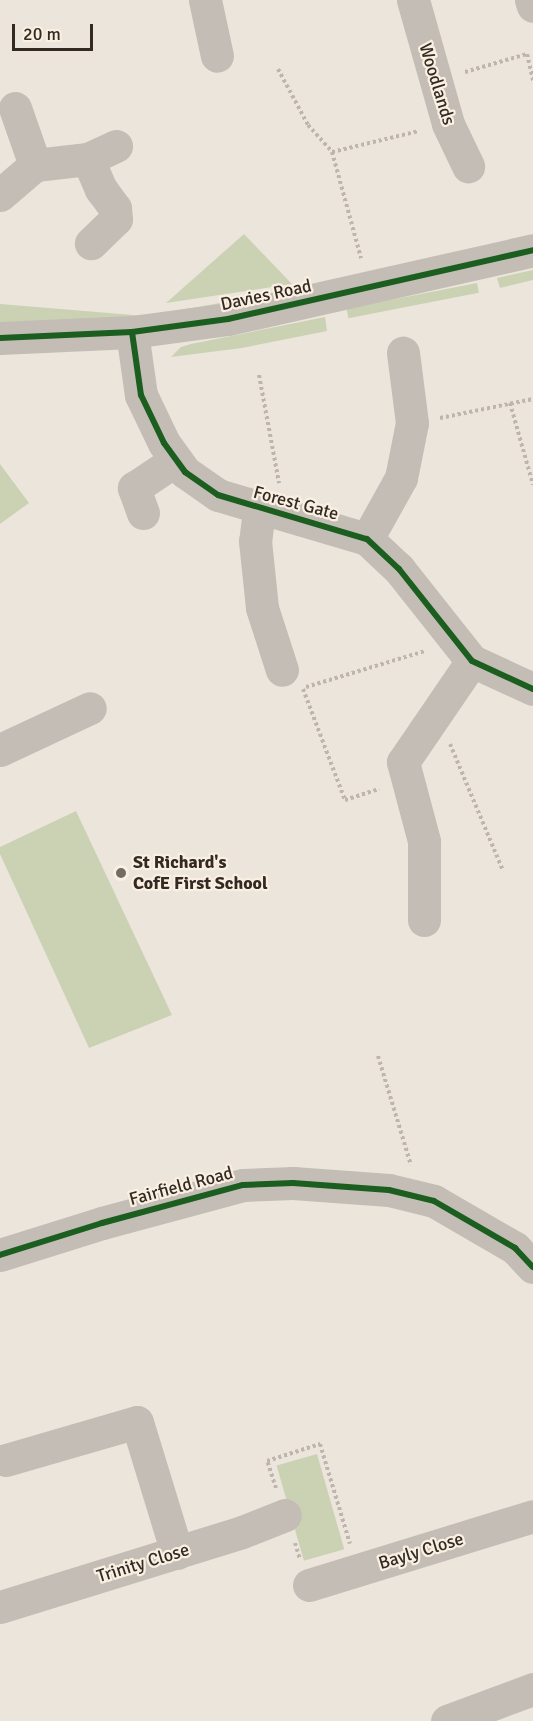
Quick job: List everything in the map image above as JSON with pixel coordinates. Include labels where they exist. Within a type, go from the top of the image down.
[{"type":"street","points":[[205,0],[217,57]]},
{"type":"street","name":"Woodlands","points":[[413,0],[448,124],[468,166]]},
{"type":"street","points":[[531,0],[533,6]]},
{"type":"street","points":[[15,108],[35,165]]},
{"type":"street","points":[[0,195],[35,165],[102,153],[101,189],[115,208],[117,219],[91,243]]},
{"type":"street","name":"Davies Road","points":[[0,338],[132,332],[228,319],[533,250]]},
{"type":"street","name":"Forest Gate","points":[[132,332],[141,395],[176,460],[185,472],[218,495],[272,513],[367,539],[399,569],[463,651],[533,689]]},
{"type":"street","points":[[367,539],[401,478],[411,423],[402,352]]},
{"type":"street","points":[[143,513],[134,488],[176,460]]},
{"type":"street","name":"Forest Gate","points":[[272,513],[255,541],[262,608],[292,679]]},
{"type":"street","points":[[424,920],[424,841],[403,762],[437,712],[463,651]]},
{"type":"street","points":[[0,750],[90,708]]},
{"type":"street","name":"Fairfield Road","points":[[0,1255],[102,1223],[243,1185],[343,1185],[421,1198],[475,1221],[515,1248],[533,1267]]},
{"type":"street","points":[[6,1460],[137,1422],[177,1553]]},
{"type":"street","name":"Trinity Close","points":[[0,1607],[177,1553],[285,1515]]},
{"type":"street","name":"Bayly Close","points":[[309,1585],[533,1516]]},
{"type":"street","points":[[447,1721],[533,1689]]},
{"type":"path","points":[[435,80],[527,54],[533,81]]},
{"type":"path","points":[[278,69],[308,125],[332,152],[369,287]]},
{"type":"path","points":[[332,152],[448,124]]},
{"type":"path","points":[[259,375],[272,513]]},
{"type":"path","points":[[411,423],[533,399]]},
{"type":"path","points":[[510,403],[533,485]]},
{"type":"path","points":[[408,778],[345,800],[292,679],[463,651]]},
{"type":"path","points":[[437,712],[503,871]]},
{"type":"path","points":[[378,1056],[421,1198]]},
{"type":"green space","points":[[244,234],[292,284],[166,303]]},
{"type":"green space","points":[[533,270],[533,280],[500,288],[497,278]]},
{"type":"green space","points":[[477,283],[479,293],[348,318],[346,308]]},
{"type":"green space","points":[[313,287],[314,291],[244,305],[145,319],[0,324],[0,304],[145,316]]},
{"type":"green space","points":[[325,317],[327,331],[242,348],[171,357],[181,347],[191,344]]},
{"type":"green space","points":[[0,464],[29,503],[0,524]]},
{"type":"green space","points":[[76,811],[172,1015],[89,1048],[0,854],[0,847]]},
{"type":"green space","points":[[317,1454],[344,1549],[304,1561],[277,1466]]},
{"type":"cycle path","points":[[0,338],[132,332],[228,319],[533,250]]},
{"type":"cycle path","points":[[132,332],[141,395],[164,443],[185,472],[218,495],[367,539],[399,569],[472,661],[533,689]]},
{"type":"cycle path","points":[[0,1255],[102,1223],[243,1185],[293,1183],[389,1190],[434,1201],[515,1248],[533,1267]]},
{"type":"place","name":"St Richard's CofE First School","points":[[121,873]]}]
